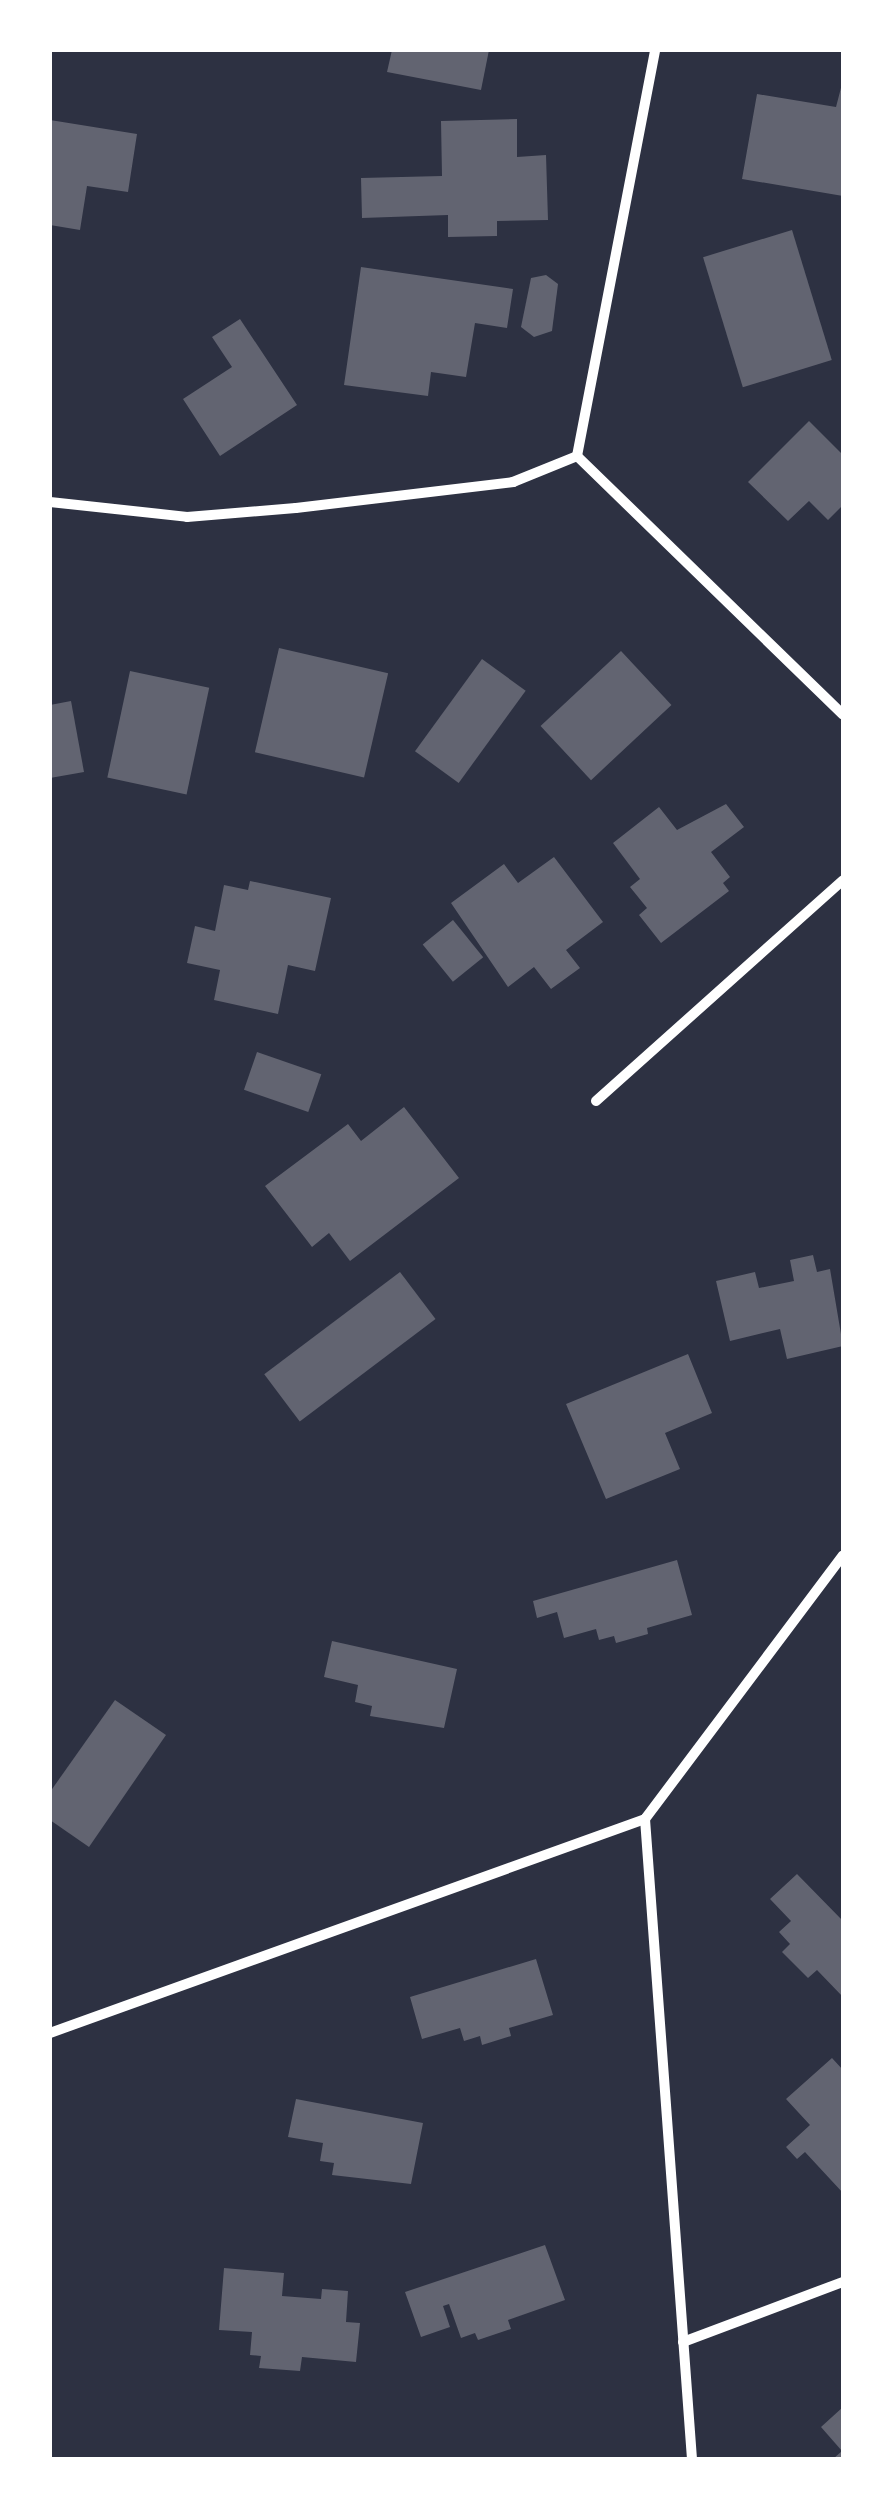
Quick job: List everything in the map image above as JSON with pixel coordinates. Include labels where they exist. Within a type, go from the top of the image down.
[{"type":"street","points":[[577,456],[655,50]]},
{"type":"street","points":[[50,502],[187,517],[296,508],[513,482],[577,456]]},
{"type":"street","points":[[577,456],[736,617],[843,714]]},
{"type":"street","points":[[596,1101],[843,880]]},
{"type":"street","points":[[50,2033],[645,1820],[843,1554]]},
{"type":"street","points":[[645,1820],[692,2459]]},
{"type":"street","points":[[683,2342],[843,2282]]},
{"type":"building","points":[[392,50],[489,50],[481,90],[387,72]]},
{"type":"building","points":[[843,80],[843,196],[742,179],[757,94],[836,107]]},
{"type":"building","points":[[517,119],[517,157],[546,155],[548,220],[497,221],[497,236],[448,237],[448,215],[362,218],[361,178],[442,176],[441,121]]},
{"type":"building","points":[[50,120],[137,134],[128,192],[87,186],[80,230],[50,225]]},
{"type":"building","points":[[792,230],[832,360],[743,387],[703,257]]},
{"type":"building","points":[[361,267],[513,289],[507,328],[475,323],[466,377],[431,372],[428,396],[344,385]]},
{"type":"building","points":[[546,275],[558,284],[552,331],[534,337],[521,327],[531,278]]},
{"type":"building","points":[[240,319],[297,405],[220,456],[183,399],[232,367],[212,337]]},
{"type":"building","points":[[809,421],[843,455],[843,505],[828,520],[809,501],[788,521],[748,482]]},
{"type":"building","points":[[279,648],[388,673],[364,777],[255,752]]},
{"type":"building","points":[[621,651],[671,705],[591,780],[541,726]]},
{"type":"building","points":[[482,659],[526,691],[459,783],[415,751]]},
{"type":"building","points":[[130,671],[209,688],[187,794],[107,778]]},
{"type":"building","points":[[71,701],[84,772],[50,778],[50,705]]},
{"type":"building","points":[[726,804],[744,827],[711,852],[730,877],[723,883],[729,891],[661,943],[639,915],[647,908],[630,887],[640,879],[613,843],[659,807],[677,830]]},
{"type":"building","points":[[554,857],[603,922],[566,950],[580,968],[551,989],[534,967],[508,987],[451,903],[504,864],[518,883]]},
{"type":"building","points":[[250,881],[331,898],[315,971],[288,965],[278,1014],[214,1000],[220,970],[187,963],[195,926],[215,931],[224,885],[248,890]]},
{"type":"building","points":[[453,920],[483,957],[453,982],[423,945]]},
{"type":"building","points":[[257,1052],[321,1074],[308,1112],[244,1090]]},
{"type":"building","points":[[404,1107],[459,1178],[350,1261],[329,1233],[312,1247],[265,1186],[348,1124],[361,1141]]},
{"type":"building","points":[[813,1255],[817,1272],[830,1269],[843,1346],[787,1359],[780,1329],[730,1341],[716,1281],[755,1272],[759,1288],[794,1281],[790,1260]]},
{"type":"building","points":[[400,1272],[436,1319],[300,1421],[264,1374]]},
{"type":"building","points":[[688,1354],[712,1413],[665,1433],[680,1469],[606,1499],[566,1404]]},
{"type":"building","points":[[677,1560],[692,1615],[647,1628],[648,1634],[616,1643],[614,1636],[599,1640],[596,1629],[564,1638],[557,1612],[537,1618],[533,1601]]},
{"type":"building","points":[[332,1641],[457,1669],[444,1728],[370,1716],[372,1706],[355,1702],[358,1685],[324,1677]]},
{"type":"building","points":[[115,1700],[166,1735],[89,1847],[50,1820],[50,1792]]},
{"type":"building","points":[[797,1874],[843,1921],[843,1997],[817,1970],[808,1978],[782,1952],[790,1944],[779,1932],[791,1921],[770,1899]]},
{"type":"building","points":[[536,1959],[553,2015],[509,2028],[511,2036],[482,2045],[480,2036],[464,2041],[460,2028],[422,2039],[410,1997]]},
{"type":"building","points":[[832,2058],[843,2070],[843,2193],[805,2152],[797,2159],[786,2147],[810,2125],[786,2099]]},
{"type":"building","points":[[296,2099],[423,2123],[411,2184],[332,2175],[334,2163],[320,2161],[323,2143],[288,2137]]},
{"type":"building","points":[[545,2245],[565,2300],[508,2320],[511,2329],[478,2340],[475,2333],[461,2338],[449,2304],[443,2306],[450,2327],[421,2337],[405,2292]]},
{"type":"building","points":[[224,2268],[284,2273],[282,2296],[321,2299],[322,2289],[348,2291],[346,2322],[360,2323],[356,2362],[302,2357],[300,2371],[259,2368],[261,2356],[250,2355],[252,2332],[219,2330]]},
{"type":"building","points":[[843,2407],[843,2459],[833,2459],[842,2451],[821,2427]]}]
